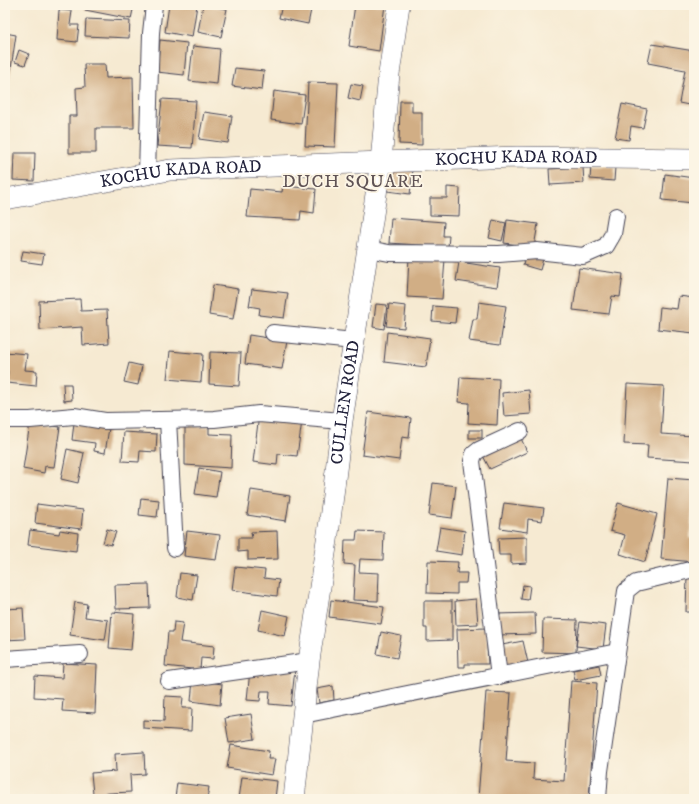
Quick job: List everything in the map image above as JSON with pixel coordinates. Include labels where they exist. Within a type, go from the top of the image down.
[{"type":"main road","name":"CULLEN ROAD","points":[[294,799],[309,660],[330,520],[342,421],[381,161],[389,74],[398,5]]},
{"type":"main road","name":"KOCHU KADA ROAD","points":[[5,199],[170,170],[517,157],[694,159]]},
{"type":"street","points":[[147,173],[151,33],[154,5]]},
{"type":"street","points":[[368,249],[389,253],[500,254],[537,250],[583,256],[606,246],[613,234],[616,216]]},
{"type":"street","points":[[273,333],[354,340]]},
{"type":"street","points":[[5,420],[30,420],[74,416],[105,421],[214,419],[259,414],[342,421]]},
{"type":"street","points":[[168,420],[176,548]]},
{"type":"street","points":[[499,676],[472,462],[474,454],[479,450],[520,431]]},
{"type":"street","points":[[598,799],[626,591],[630,586],[636,583],[694,569]]},
{"type":"street","points":[[303,715],[617,652]]},
{"type":"street","points":[[5,659],[80,654]]},
{"type":"street","points":[[169,681],[309,660]]},
{"type":"building","points":[[86,5],[134,5],[131,19],[85,10]]},
{"type":"building","points":[[169,5],[197,5],[192,37],[165,32]]},
{"type":"building","points":[[203,5],[227,9],[221,37],[198,32]]},
{"type":"building","points":[[282,5],[312,5],[308,24],[279,18]]},
{"type":"building","points":[[355,5],[385,5],[379,51],[349,46]]},
{"type":"building","points":[[59,10],[72,11],[70,25],[79,25],[77,42],[57,40]]},
{"type":"building","points":[[86,19],[130,21],[129,38],[85,36]]},
{"type":"building","points":[[5,33],[16,35],[6,102],[5,102]]},
{"type":"building","points":[[160,40],[187,43],[184,75],[157,72]]},
{"type":"building","points":[[652,44],[694,51],[694,106],[679,103],[685,70],[648,63]]},
{"type":"building","points":[[193,46],[220,49],[217,84],[189,81]]},
{"type":"building","points":[[19,50],[29,54],[25,65],[15,62]]},
{"type":"building","points":[[84,64],[105,64],[106,78],[133,77],[134,128],[96,128],[96,153],[69,153],[69,116],[77,116],[76,88],[85,87]]},
{"type":"building","points":[[235,68],[264,71],[262,90],[232,86]]},
{"type":"building","points":[[308,82],[338,83],[335,147],[305,146]]},
{"type":"building","points":[[351,84],[363,86],[360,101],[348,98]]},
{"type":"building","points":[[274,91],[305,95],[301,124],[271,120]]},
{"type":"building","points":[[162,99],[196,101],[192,148],[157,146]]},
{"type":"building","points":[[400,101],[412,101],[412,112],[422,112],[422,145],[399,144]]},
{"type":"building","points":[[622,104],[647,109],[643,128],[631,126],[629,140],[615,138]]},
{"type":"building","points":[[204,112],[232,116],[228,143],[199,139]]},
{"type":"building","points":[[14,153],[35,153],[34,181],[13,180]]},
{"type":"building","points":[[591,166],[615,167],[614,181],[590,179]]},
{"type":"building","points":[[390,167],[413,170],[410,194],[387,191]]},
{"type":"building","points":[[583,167],[584,183],[550,185],[549,169]]},
{"type":"building","points":[[665,174],[694,178],[694,203],[662,200]]},
{"type":"building","points":[[283,186],[316,189],[314,213],[301,211],[300,220],[247,217],[250,189],[282,192]]},
{"type":"building","points":[[447,187],[460,188],[459,216],[430,215],[430,198],[447,198]]},
{"type":"building","points":[[391,218],[444,222],[443,236],[449,236],[448,247],[389,243]]},
{"type":"building","points":[[493,220],[506,223],[502,241],[489,238]]},
{"type":"building","points":[[507,220],[538,224],[534,247],[504,243]]},
{"type":"building","points":[[23,251],[44,254],[42,264],[21,261]]},
{"type":"building","points":[[526,254],[543,259],[540,270],[523,265]]},
{"type":"building","points":[[409,257],[445,259],[442,299],[407,297]]},
{"type":"building","points":[[459,262],[500,268],[497,287],[456,281]]},
{"type":"building","points":[[579,268],[623,274],[620,297],[612,296],[609,314],[573,310]]},
{"type":"building","points":[[213,285],[238,289],[233,319],[209,315]]},
{"type":"building","points":[[252,289],[288,293],[284,318],[259,315],[260,308],[249,306]]},
{"type":"building","points":[[679,296],[694,298],[694,333],[658,329],[660,307],[677,309]]},
{"type":"building","points":[[80,299],[81,311],[107,310],[109,343],[83,345],[82,327],[40,330],[39,301]]},
{"type":"building","points":[[479,302],[506,306],[500,345],[469,341],[473,319],[477,319]]},
{"type":"building","points":[[376,304],[387,305],[384,329],[373,327]]},
{"type":"building","points":[[389,304],[406,306],[404,328],[386,326]]},
{"type":"building","points":[[433,306],[457,308],[455,323],[432,321]]},
{"type":"building","points":[[387,332],[430,338],[426,367],[384,362]]},
{"type":"building","points":[[249,335],[287,341],[282,369],[245,364]]},
{"type":"building","points":[[170,351],[203,354],[201,382],[167,379]]},
{"type":"building","points":[[5,352],[27,354],[25,370],[37,371],[36,386],[7,383],[8,371],[5,370]]},
{"type":"building","points":[[210,352],[241,353],[239,386],[209,384]]},
{"type":"building","points":[[129,363],[142,366],[138,385],[124,382]]},
{"type":"building","points":[[460,377],[499,379],[497,425],[468,423],[469,403],[458,402]]},
{"type":"building","points":[[63,384],[71,384],[72,400],[64,401]]},
{"type":"building","points":[[627,384],[664,386],[661,434],[694,436],[694,461],[647,458],[648,445],[624,444]]},
{"type":"building","points":[[529,390],[531,414],[504,416],[502,393]]},
{"type":"building","points":[[368,412],[411,418],[409,438],[402,437],[399,460],[362,455]]},
{"type":"building","points":[[259,415],[302,421],[297,456],[278,454],[277,465],[253,462]]},
{"type":"building","points":[[30,423],[60,427],[54,467],[45,466],[44,473],[23,469]]},
{"type":"building","points":[[74,423],[109,428],[105,453],[94,451],[95,443],[72,440]]},
{"type":"building","points":[[185,425],[209,427],[209,434],[232,435],[231,468],[185,465]]},
{"type":"building","points":[[469,430],[482,430],[482,438],[469,438]]},
{"type":"building","points":[[124,432],[157,434],[156,452],[140,451],[139,462],[122,461]]},
{"type":"building","points":[[520,436],[527,452],[490,469],[482,454]]},
{"type":"building","points":[[67,449],[84,453],[78,483],[61,479]]},
{"type":"building","points":[[199,468],[220,472],[216,497],[195,494]]},
{"type":"building","points":[[668,478],[694,480],[690,538],[694,539],[694,562],[661,559]]},
{"type":"building","points":[[433,483],[456,486],[452,518],[429,515]]},
{"type":"building","points":[[251,490],[290,496],[286,521],[247,515]]},
{"type":"building","points":[[141,498],[159,500],[157,517],[139,515]]},
{"type":"building","points":[[504,503],[544,508],[542,521],[528,519],[527,532],[500,528]]},
{"type":"building","points":[[618,503],[657,514],[645,562],[620,554],[625,535],[610,531]]},
{"type":"building","points":[[37,504],[83,510],[81,529],[35,523]]},
{"type":"building","points":[[440,527],[465,531],[462,555],[436,551]]},
{"type":"building","points":[[107,529],[116,532],[111,545],[103,543]]},
{"type":"building","points":[[30,530],[59,534],[60,530],[78,533],[76,551],[28,545]]},
{"type":"building","points":[[187,531],[220,535],[216,560],[184,556]]},
{"type":"building","points":[[277,531],[278,559],[248,560],[248,551],[238,552],[238,538],[252,538],[251,532]]},
{"type":"building","points":[[357,531],[384,532],[383,560],[360,559],[359,572],[379,573],[378,601],[353,600],[355,565],[344,564],[345,540],[356,540]]},
{"type":"building","points":[[527,537],[527,563],[511,564],[511,555],[499,555],[498,538]]},
{"type":"building","points":[[428,561],[458,562],[457,573],[467,573],[466,583],[457,583],[457,594],[427,593]]},
{"type":"building","points":[[235,567],[265,570],[264,578],[279,580],[277,596],[232,590]]},
{"type":"building","points":[[180,573],[197,575],[193,600],[177,597]]},
{"type":"building","points":[[687,575],[694,575],[694,612],[686,612]]},
{"type":"building","points":[[149,584],[150,608],[116,609],[115,585]]},
{"type":"building","points":[[523,585],[530,586],[528,600],[521,599]]},
{"type":"building","points":[[476,599],[478,624],[456,625],[455,601]]},
{"type":"building","points":[[331,600],[384,607],[381,624],[329,617]]},
{"type":"building","points":[[424,601],[452,601],[452,640],[427,641],[427,628],[424,628]]},
{"type":"building","points":[[75,602],[87,604],[85,617],[108,620],[105,640],[70,635]]},
{"type":"building","points":[[23,608],[25,639],[5,640],[5,609]]},
{"type":"building","points":[[262,610],[289,616],[285,636],[258,630]]},
{"type":"building","points":[[112,612],[134,614],[131,650],[109,648]]},
{"type":"building","points":[[535,613],[536,634],[497,635],[496,614]]},
{"type":"building","points":[[543,619],[577,620],[576,653],[542,652]]},
{"type":"building","points":[[174,622],[183,623],[180,642],[214,646],[213,659],[201,658],[200,670],[165,666],[168,632],[173,632]]},
{"type":"building","points":[[580,622],[606,625],[603,649],[576,646]]},
{"type":"building","points":[[486,628],[488,664],[465,664],[465,667],[458,667],[457,629]]},
{"type":"building","points":[[381,632],[401,636],[397,658],[377,654]]},
{"type":"building","points":[[523,641],[528,663],[506,667],[502,645]]},
{"type":"building","points":[[63,663],[97,665],[95,713],[62,711],[63,699],[34,697],[35,676],[62,678]]},
{"type":"building","points":[[599,665],[601,675],[575,680],[573,670]]},
{"type":"building","points":[[295,669],[291,706],[269,704],[270,691],[261,691],[260,701],[247,700],[250,670]]},
{"type":"building","points":[[193,680],[222,684],[220,705],[191,701]]},
{"type":"building","points":[[571,681],[597,683],[589,799],[478,799],[486,692],[511,693],[506,761],[534,763],[533,779],[564,781]]},
{"type":"building","points":[[333,686],[334,700],[319,703],[317,689]]},
{"type":"building","points":[[165,696],[183,697],[182,708],[192,708],[191,731],[143,728],[143,720],[164,721]]},
{"type":"building","points":[[251,714],[255,739],[229,743],[225,718]]},
{"type":"building","points":[[231,745],[269,751],[268,759],[275,759],[272,775],[227,768]]},
{"type":"building","points":[[144,752],[145,774],[130,775],[131,792],[93,794],[91,773],[116,771],[115,754]]},
{"type":"building","points":[[242,777],[277,781],[275,799],[239,799]]},
{"type":"building","points":[[177,783],[209,787],[207,799],[175,798]]},
{"type":"district","name":"DUCH SQUARE","points":[[353,182]]}]
